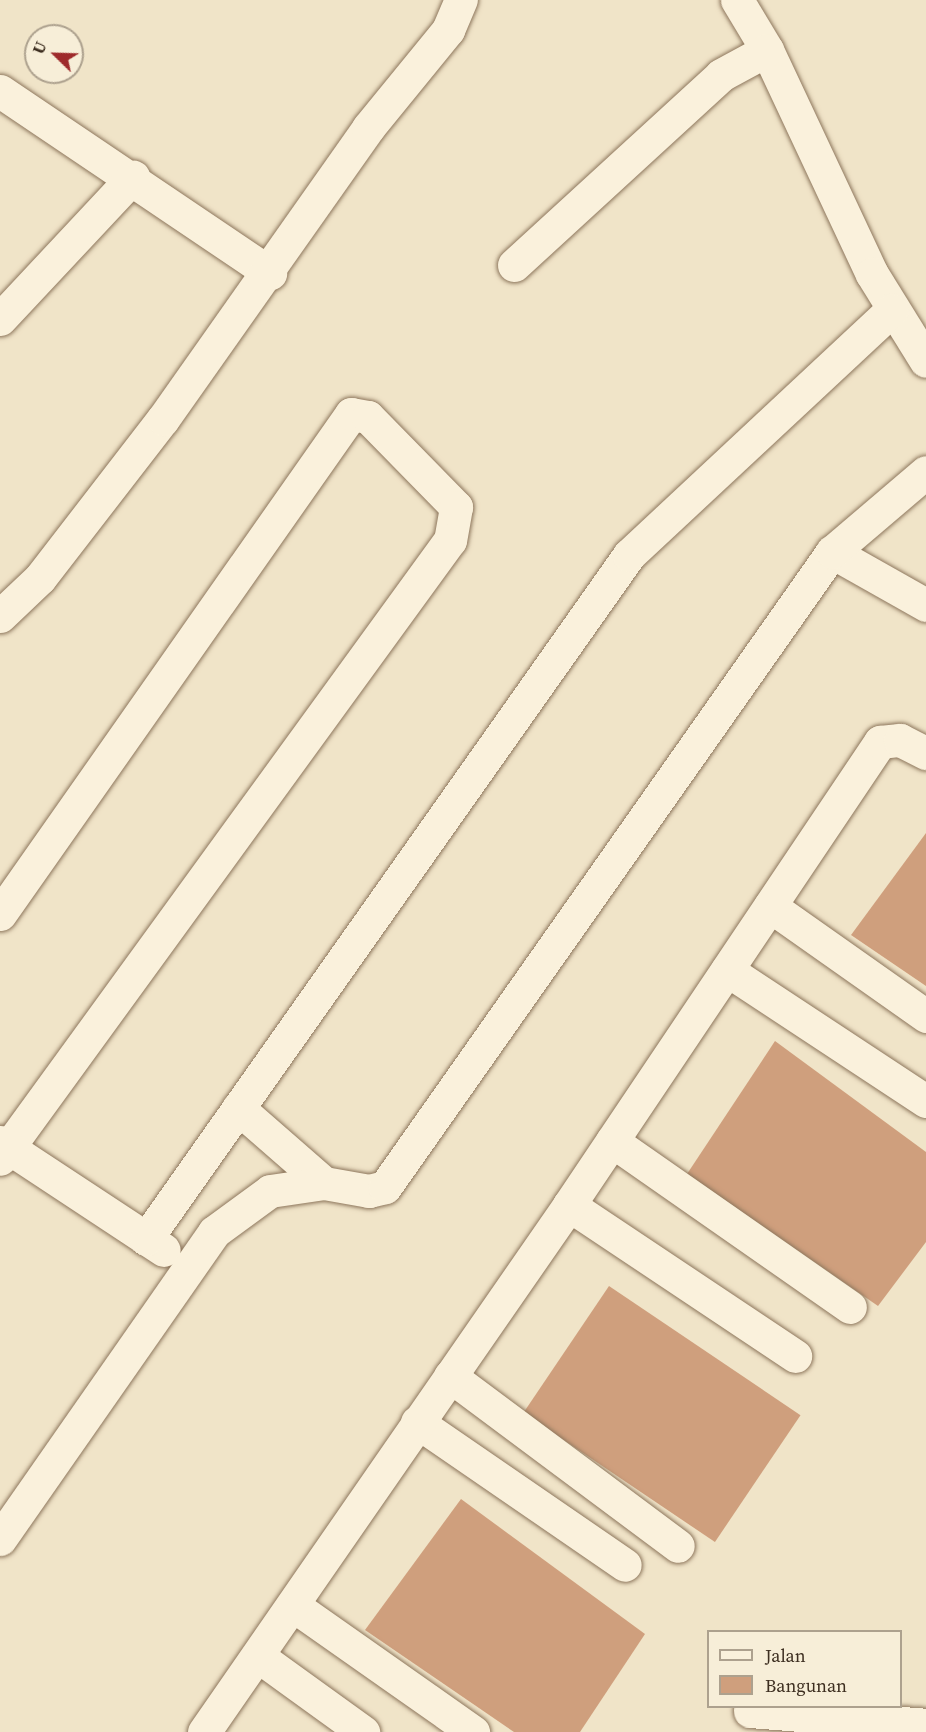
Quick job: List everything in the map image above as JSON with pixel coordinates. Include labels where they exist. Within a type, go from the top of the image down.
[{"type":"street","points":[[0,616],[40,578],[270,273],[368,128],[448,30],[461,0]]},
{"type":"street","points":[[737,0],[767,50],[908,319],[926,361]]},
{"type":"street","points":[[514,265],[721,75],[767,50]]},
{"type":"street","points":[[0,91],[133,177],[270,273]]},
{"type":"street","points":[[0,319],[133,177]]},
{"type":"street","points":[[146,1239],[629,555],[908,319]]},
{"type":"street","points":[[0,914],[351,414],[368,417],[456,507],[450,540],[3,1150],[187,1265]]},
{"type":"street","points":[[0,1539],[187,1265],[214,1232],[270,1191],[324,1183],[369,1191],[391,1179],[832,552],[926,472]]},
{"type":"street","points":[[832,552],[926,605]]},
{"type":"street","points":[[204,1732],[294,1606],[417,1422],[569,1205],[880,742],[900,740],[926,753]]},
{"type":"street","points":[[771,906],[926,1016]]},
{"type":"street","points":[[727,970],[926,1101]]},
{"type":"street","points":[[238,1108],[324,1183]]},
{"type":"street","points":[[612,1141],[850,1307]]},
{"type":"street","points":[[569,1205],[795,1356]]},
{"type":"street","points":[[450,1376],[678,1546]]},
{"type":"street","points":[[417,1422],[625,1565]]},
{"type":"street","points":[[294,1606],[473,1732]]},
{"type":"street","points":[[258,1656],[363,1732]]},
{"type":"street","points":[[750,1711],[926,1725]]},
{"type":"building","points":[[926,833],[926,986],[851,935]]},
{"type":"building","points":[[775,1041],[926,1152],[926,1242],[878,1306],[687,1174]]},
{"type":"building","points":[[609,1286],[801,1415],[715,1542],[523,1413]]},
{"type":"building","points":[[461,1499],[645,1634],[580,1732],[514,1732],[365,1630]]}]
